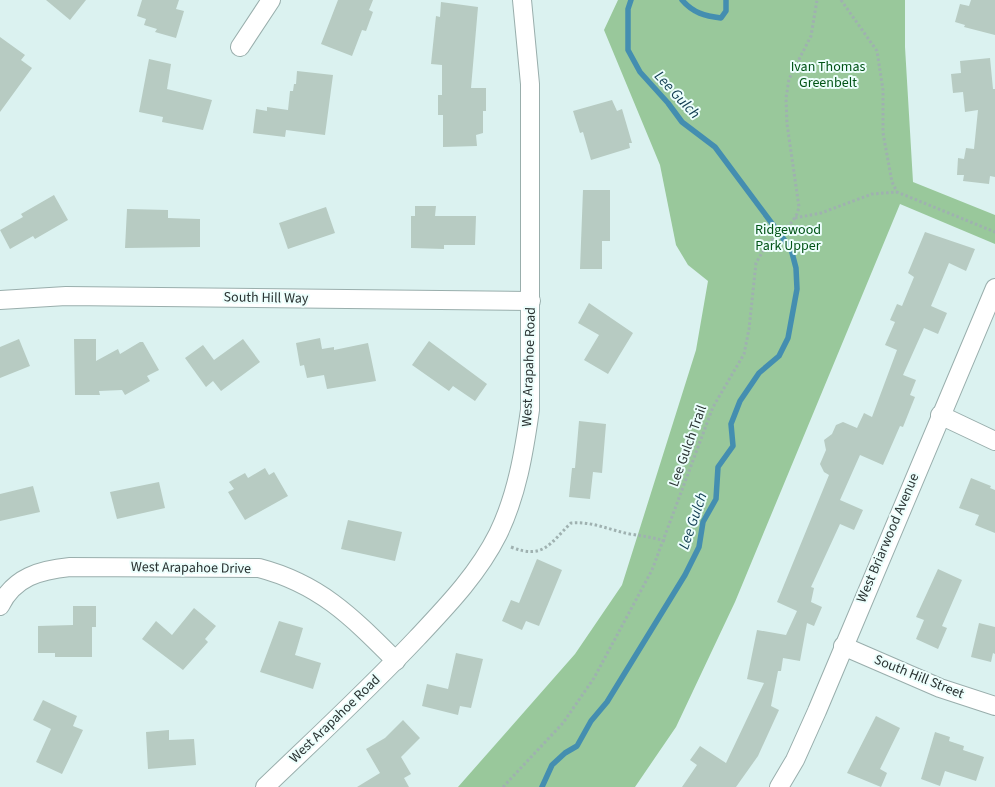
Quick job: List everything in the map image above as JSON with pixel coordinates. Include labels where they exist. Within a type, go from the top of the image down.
[{"type":"street","points":[[240,47],[271,0]]},
{"type":"street","name":"West Arapahoe Road","points":[[265,787],[396,661],[465,584],[495,538],[513,494],[523,459],[530,410],[530,84],[522,0]]},
{"type":"street","name":"West Briarwood Avenue","points":[[779,787],[795,760],[995,288]]},
{"type":"street","name":"South Hill Way","points":[[0,300],[66,296],[531,301]]},
{"type":"street","points":[[940,415],[995,441]]},
{"type":"street","name":"West Arapahoe Drive","points":[[0,606],[14,587],[28,575],[46,569],[79,567],[259,568],[287,576],[308,586],[358,622],[396,661]]},
{"type":"street","name":"South Hill Street","points":[[843,646],[940,688],[995,706]]},
{"type":"path","points":[[793,220],[798,207],[787,124],[786,98],[789,79],[811,36],[817,0]]},
{"type":"path","points":[[841,0],[877,51],[884,90],[883,133],[892,182],[897,192]]},
{"type":"path","points":[[793,220],[822,213],[872,194],[897,192],[995,232]]},
{"type":"path","name":"Lee Gulch Trail","points":[[503,787],[563,723],[594,678],[652,570],[665,541],[713,407],[744,354],[749,329],[756,263],[767,244],[793,220]]},
{"type":"path","points":[[495,538],[521,551],[541,552],[553,543],[571,523],[583,522],[630,534],[646,535],[665,541]]},
{"type":"green space","name":"Ridgewood Park Upper","points":[[618,0],[905,0],[905,47],[913,182],[995,215],[995,244],[900,204],[735,602],[676,727],[635,787],[458,787],[575,654],[622,585],[696,350],[708,281],[688,265],[676,245],[660,165],[604,30]]},
{"type":"building","points":[[46,0],[86,0],[70,20]]},
{"type":"building","points":[[142,0],[179,0],[176,9],[184,11],[176,38],[155,32],[157,29],[144,25],[146,19],[137,16]]},
{"type":"building","points":[[338,0],[373,0],[369,10],[373,12],[366,31],[362,30],[352,56],[321,44]]},
{"type":"building","points":[[971,0],[995,0],[995,35],[964,27],[965,25],[955,22],[960,4],[969,6]]},
{"type":"building","points":[[441,2],[478,7],[471,88],[486,88],[486,111],[483,111],[483,133],[476,135],[477,146],[443,147],[443,115],[438,115],[438,95],[442,95],[442,65],[431,64],[436,16],[440,17]]},
{"type":"building","points":[[0,37],[25,55],[21,60],[32,68],[0,112]]},
{"type":"building","points":[[990,58],[993,89],[995,89],[995,177],[990,176],[989,184],[963,181],[964,175],[957,175],[958,158],[964,159],[966,148],[974,149],[978,110],[965,112],[963,92],[953,93],[951,74],[961,73],[960,61]]},
{"type":"building","points":[[149,59],[171,64],[167,89],[212,100],[203,130],[162,122],[163,117],[139,112]]},
{"type":"building","points":[[297,71],[333,75],[325,135],[286,130],[285,137],[253,133],[256,109],[267,111],[267,107],[288,110],[290,91],[293,91],[294,84],[296,84]]},
{"type":"building","points":[[612,100],[617,111],[622,109],[632,143],[629,143],[630,148],[591,160],[583,132],[580,133],[573,111]]},
{"type":"building","points":[[583,190],[610,190],[610,241],[602,241],[602,269],[580,269]]},
{"type":"building","points":[[54,195],[68,220],[35,239],[33,236],[10,249],[0,230],[23,217],[21,214]]},
{"type":"building","points":[[415,206],[436,206],[435,216],[476,216],[475,245],[444,245],[444,249],[411,248],[411,216],[415,216]]},
{"type":"building","points":[[326,207],[335,233],[288,249],[279,223]]},
{"type":"building","points":[[127,209],[168,210],[168,218],[200,219],[200,247],[125,248]]},
{"type":"building","points":[[925,232],[975,249],[966,271],[949,263],[931,306],[947,313],[938,334],[924,328],[903,375],[916,380],[910,395],[915,397],[903,427],[900,426],[883,465],[860,455],[840,500],[863,510],[854,530],[840,524],[811,587],[814,588],[811,602],[822,607],[814,626],[807,623],[800,661],[783,658],[781,671],[778,671],[771,706],[779,710],[758,756],[736,787],[682,787],[697,765],[690,760],[700,746],[726,763],[764,683],[747,679],[757,630],[786,635],[797,611],[777,602],[829,475],[824,472],[820,464],[826,450],[824,440],[832,434],[836,425],[843,422],[857,428],[864,413],[872,417],[897,350],[885,345],[895,322],[890,320],[897,304],[902,306],[914,277],[908,273]]},
{"type":"building","points":[[589,303],[633,333],[608,374],[584,360],[599,335],[578,323]]},
{"type":"building","points":[[320,338],[322,349],[334,347],[334,350],[368,343],[376,381],[327,389],[324,375],[307,378],[304,365],[300,366],[296,343]]},
{"type":"building","points":[[19,339],[30,366],[0,378],[0,347]]},
{"type":"building","points":[[74,339],[96,339],[96,361],[118,349],[120,354],[143,342],[159,370],[147,376],[150,381],[125,395],[122,390],[99,391],[100,395],[75,395]]},
{"type":"building","points":[[243,339],[260,362],[221,391],[213,381],[206,387],[185,358],[203,345],[214,360]]},
{"type":"building","points":[[429,341],[487,384],[475,401],[453,386],[449,391],[412,365]]},
{"type":"building","points":[[579,421],[606,424],[602,473],[593,472],[590,499],[569,497],[572,468],[575,468]]},
{"type":"building","points":[[265,468],[269,475],[274,472],[288,496],[245,520],[228,492],[234,489],[229,482],[245,473],[248,478]]},
{"type":"building","points":[[971,478],[991,486],[990,488],[995,490],[995,533],[975,525],[979,515],[959,508]]},
{"type":"building","points":[[159,482],[165,508],[117,519],[110,492]]},
{"type":"building","points":[[33,486],[40,512],[0,521],[0,494]]},
{"type":"building","points":[[348,520],[402,532],[395,561],[341,549]]},
{"type":"building","points":[[537,559],[562,570],[539,626],[526,621],[522,630],[502,621],[511,600],[519,603]]},
{"type":"building","points":[[938,569],[962,580],[942,626],[947,628],[938,649],[916,639],[924,620],[916,617]]},
{"type":"building","points":[[73,606],[96,606],[96,627],[92,627],[92,657],[55,657],[55,653],[38,653],[38,626],[73,625]]},
{"type":"building","points":[[194,608],[216,626],[205,639],[208,642],[183,670],[142,639],[156,621],[172,635]]},
{"type":"building","points":[[279,621],[303,628],[295,655],[321,663],[313,689],[260,672]]},
{"type":"building","points":[[979,623],[995,627],[995,654],[993,653],[991,662],[971,657]]},
{"type":"building","points":[[456,653],[483,659],[471,708],[460,706],[458,715],[422,706],[427,684],[448,689]]},
{"type":"building","points":[[43,700],[77,716],[73,726],[83,730],[62,774],[36,762],[51,729],[33,720]]},
{"type":"building","points":[[876,716],[900,728],[880,769],[887,773],[881,787],[847,773]]},
{"type":"building","points":[[403,720],[420,738],[401,757],[411,774],[404,778],[409,787],[357,787],[380,773],[366,749],[385,738]]},
{"type":"building","points":[[169,730],[169,740],[194,739],[196,765],[148,769],[146,732]]},
{"type":"building","points":[[935,732],[950,737],[949,741],[964,746],[963,750],[984,757],[976,781],[945,771],[940,786],[921,779]]},
{"type":"waterway","name":"Lee Gulch","points":[[542,787],[552,765],[565,753],[577,746],[591,721],[607,702],[685,575],[699,547],[703,522],[716,499],[718,467],[733,446],[731,424],[740,401],[759,373],[779,356],[788,338],[797,289],[796,268],[791,249],[715,147],[682,122],[668,103],[640,72],[628,50],[628,9],[631,0]]},
{"type":"waterway","name":"Lee Gulch","points":[[682,0],[690,8],[700,13],[721,18],[726,11],[726,0]]},
{"type":"park label","name":"Ivan Thomas Greenbelt","points":[[828,76]]}]
